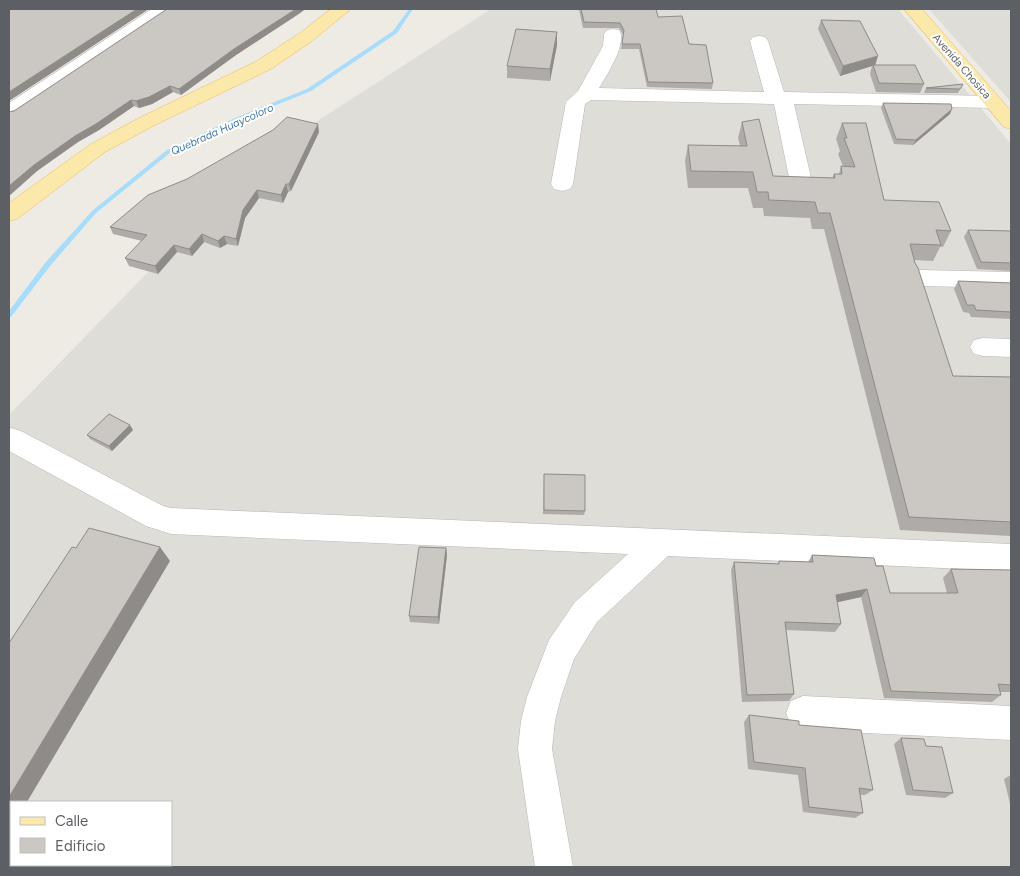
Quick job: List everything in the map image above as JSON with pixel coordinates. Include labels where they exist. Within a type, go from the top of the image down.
[{"type":"main road","points":[[9,214],[98,148],[146,122],[264,65],[306,37],[342,9]]},
{"type":"main road","name":"Avenida Chosica","points":[[913,9],[1011,124]]},
{"type":"street","points":[[9,112],[163,9]]},
{"type":"street","points":[[562,184],[576,102],[586,94],[612,46],[613,34]]},
{"type":"street","points":[[759,41],[780,98],[801,182]]},
{"type":"street","points":[[586,94],[993,102]]},
{"type":"street","points":[[920,278],[1011,280]]},
{"type":"street","points":[[983,347],[1011,348]]},
{"type":"street","points":[[11,438],[156,517],[171,521],[1011,558]]},
{"type":"street","points":[[554,867],[535,748],[538,721],[544,697],[560,651],[586,612],[663,542]]},
{"type":"street","points":[[803,713],[1011,723]]},
{"type":"shaded area","points":[[491,9],[898,9],[1011,144],[1011,867],[9,867],[9,415],[257,160]]},
{"type":"shaded area","points":[[929,9],[1011,9],[1011,102]]},
{"type":"building","points":[[9,9],[137,9],[9,92]]},
{"type":"building","points":[[167,9],[296,9],[234,49],[179,89],[170,86],[149,97],[136,101],[131,100],[75,136],[34,165],[9,186],[9,112],[14,111]]},
{"type":"building","points":[[581,9],[656,9],[658,17],[682,16],[689,44],[706,45],[713,83],[648,82],[640,44],[622,44],[624,30],[620,23],[584,22]]},
{"type":"building","points":[[821,20],[860,21],[878,56],[843,66]]},
{"type":"building","points":[[516,29],[557,32],[550,69],[507,66]]},
{"type":"building","points":[[873,65],[915,65],[924,84],[879,83]]},
{"type":"building","points":[[963,84],[960,89],[926,88]]},
{"type":"building","points":[[883,103],[951,104],[952,109],[916,140],[896,139]]},
{"type":"building","points":[[287,117],[318,124],[289,184],[286,184],[281,195],[257,190],[243,210],[236,239],[224,236],[218,241],[202,234],[189,249],[174,245],[155,266],[125,258],[147,235],[110,227],[148,195],[187,179],[273,130]]},
{"type":"building","points":[[759,119],[773,176],[835,178],[834,174],[842,174],[841,166],[855,167],[844,138],[847,138],[842,123],[866,123],[884,200],[939,202],[951,231],[936,230],[941,245],[910,244],[953,376],[1011,377],[1011,522],[909,517],[830,213],[818,213],[815,202],[769,200],[768,192],[757,192],[753,172],[691,171],[688,145],[747,146],[742,122]]},
{"type":"building","points":[[968,230],[1011,231],[1011,263],[981,262]]},
{"type":"building","points":[[958,281],[1011,283],[1011,312],[976,310],[974,305],[967,305]]},
{"type":"building","points":[[109,414],[130,425],[109,446],[87,435]]},
{"type":"building","points":[[544,474],[585,475],[585,511],[544,510]]},
{"type":"building","points":[[89,528],[160,547],[9,797],[9,643],[72,547],[76,548]]},
{"type":"building","points":[[419,547],[446,548],[438,617],[409,616]]},
{"type":"building","points":[[812,555],[874,558],[876,566],[883,566],[890,593],[958,593],[951,569],[1011,570],[1011,685],[998,684],[1001,695],[891,691],[867,589],[836,595],[841,624],[785,622],[794,694],[747,695],[734,562],[779,564],[779,561],[813,562]]},
{"type":"building","points":[[749,715],[799,721],[799,725],[861,730],[873,790],[859,788],[863,813],[809,807],[805,768],[754,762]]},
{"type":"building","points":[[901,738],[924,739],[926,746],[942,747],[953,793],[913,790]]},
{"type":"waterway","name":"Quebrada Huaycoloro","points":[[9,315],[48,264],[94,212],[169,151],[237,119],[309,90],[395,32],[411,9]]}]
